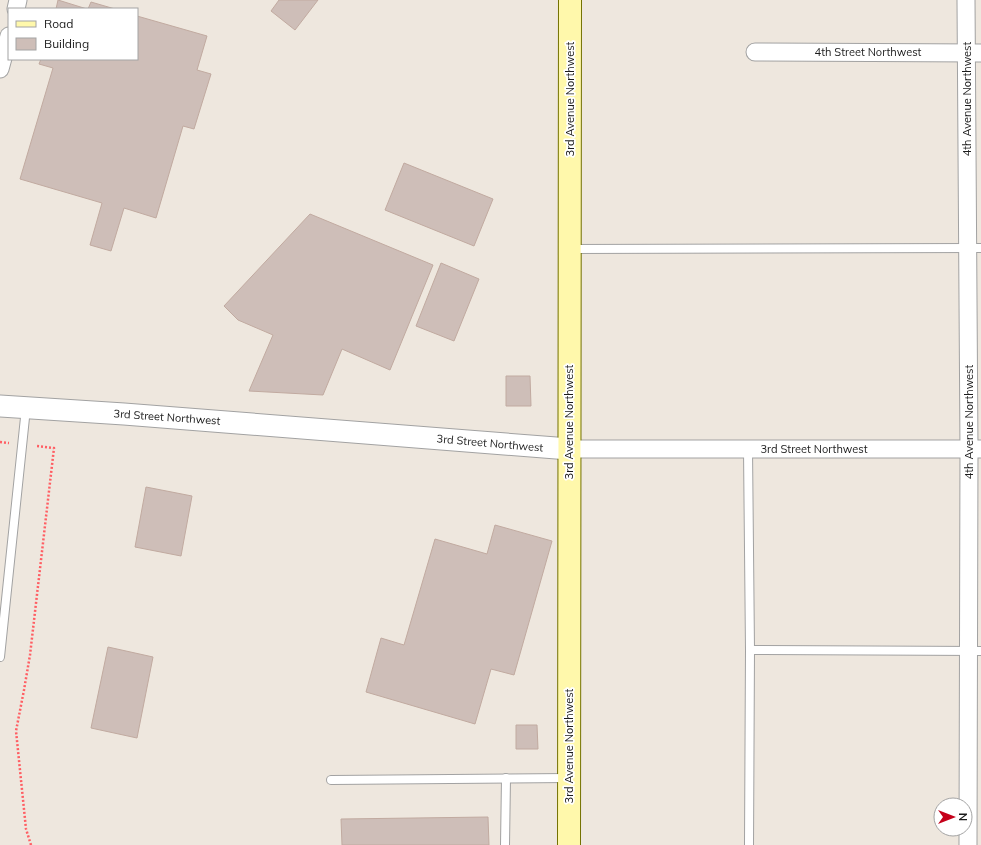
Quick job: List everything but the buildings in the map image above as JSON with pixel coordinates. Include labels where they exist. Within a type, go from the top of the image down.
[{"type":"main road","name":"3rd Avenue Northwest","points":[[569,845],[570,0]]},
{"type":"street","name":"4th Avenue Northwest","points":[[966,0],[974,53],[975,248],[975,651],[968,845]]},
{"type":"street","points":[[0,69],[8,40]]},
{"type":"street","name":"4th Street Northwest","points":[[755,52],[974,53]]},
{"type":"street","name":"3rd Street Northwest","points":[[0,406],[124,414],[569,449],[975,449]]},
{"type":"lane","points":[[570,249],[975,248]]},
{"type":"lane","points":[[0,657],[26,408]]},
{"type":"lane","points":[[748,449],[750,650],[749,845]]},
{"type":"lane","points":[[750,650],[975,651]]},
{"type":"lane","points":[[505,845],[506,778]]},
{"type":"lane","points":[[331,780],[569,778]]},
{"type":"path","points":[[0,442],[54,448],[30,655],[16,731],[26,829],[31,845]]}]
